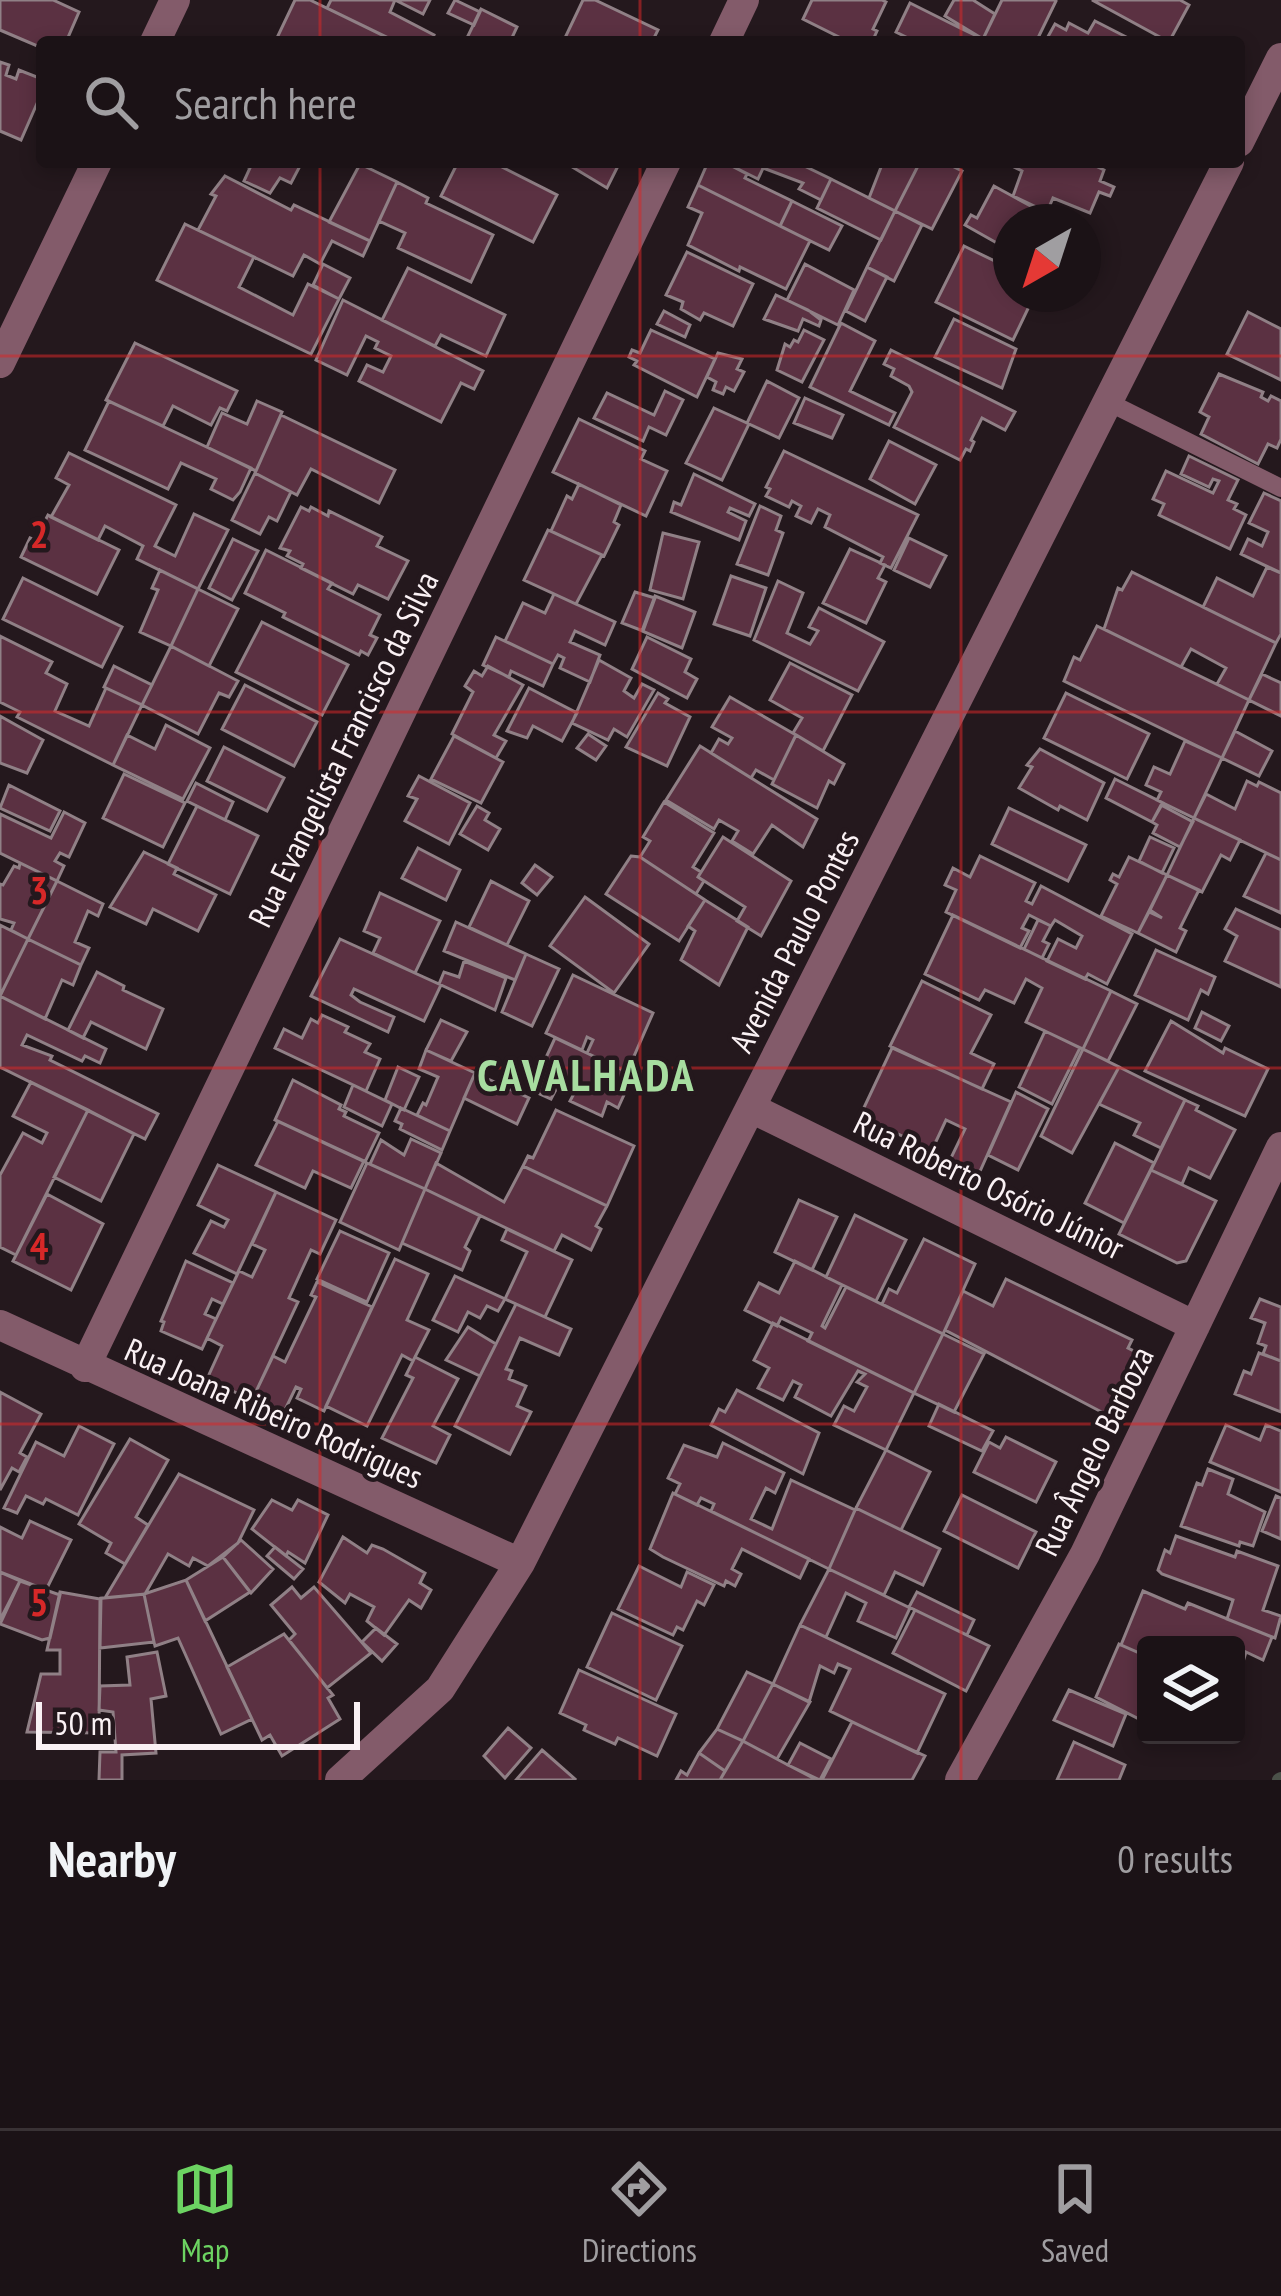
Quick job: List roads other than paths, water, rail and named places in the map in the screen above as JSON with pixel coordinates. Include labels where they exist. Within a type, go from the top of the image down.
[{"type":"street","points":[[158,36],[176,0]]},
{"type":"street","points":[[727,36],[744,0]]},
{"type":"street","points":[[1245,130],[1281,58]]},
{"type":"street","points":[[0,363],[94,168]]},
{"type":"street","name":"Rua Evangelista Francisco da Silva","points":[[85,1366],[663,168]]},
{"type":"street","name":"Avenida Paulo Pontes","points":[[340,1780],[440,1689],[520,1563],[1226,168]]},
{"type":"street","name":"Rua Roberto Osório Júnior","points":[[751,1108],[1195,1326]]},
{"type":"street","name":"Rua Ângelo Barboza","points":[[960,1780],[1085,1554],[1281,1147]]},
{"type":"street","name":"Rua Joana Ribeiro Rodrigues","points":[[0,1325],[520,1563]]},
{"type":"lane","points":[[1108,402],[1281,488]]},
{"type":"district","name":"CAVALHADA","points":[[587,1075]]}]
